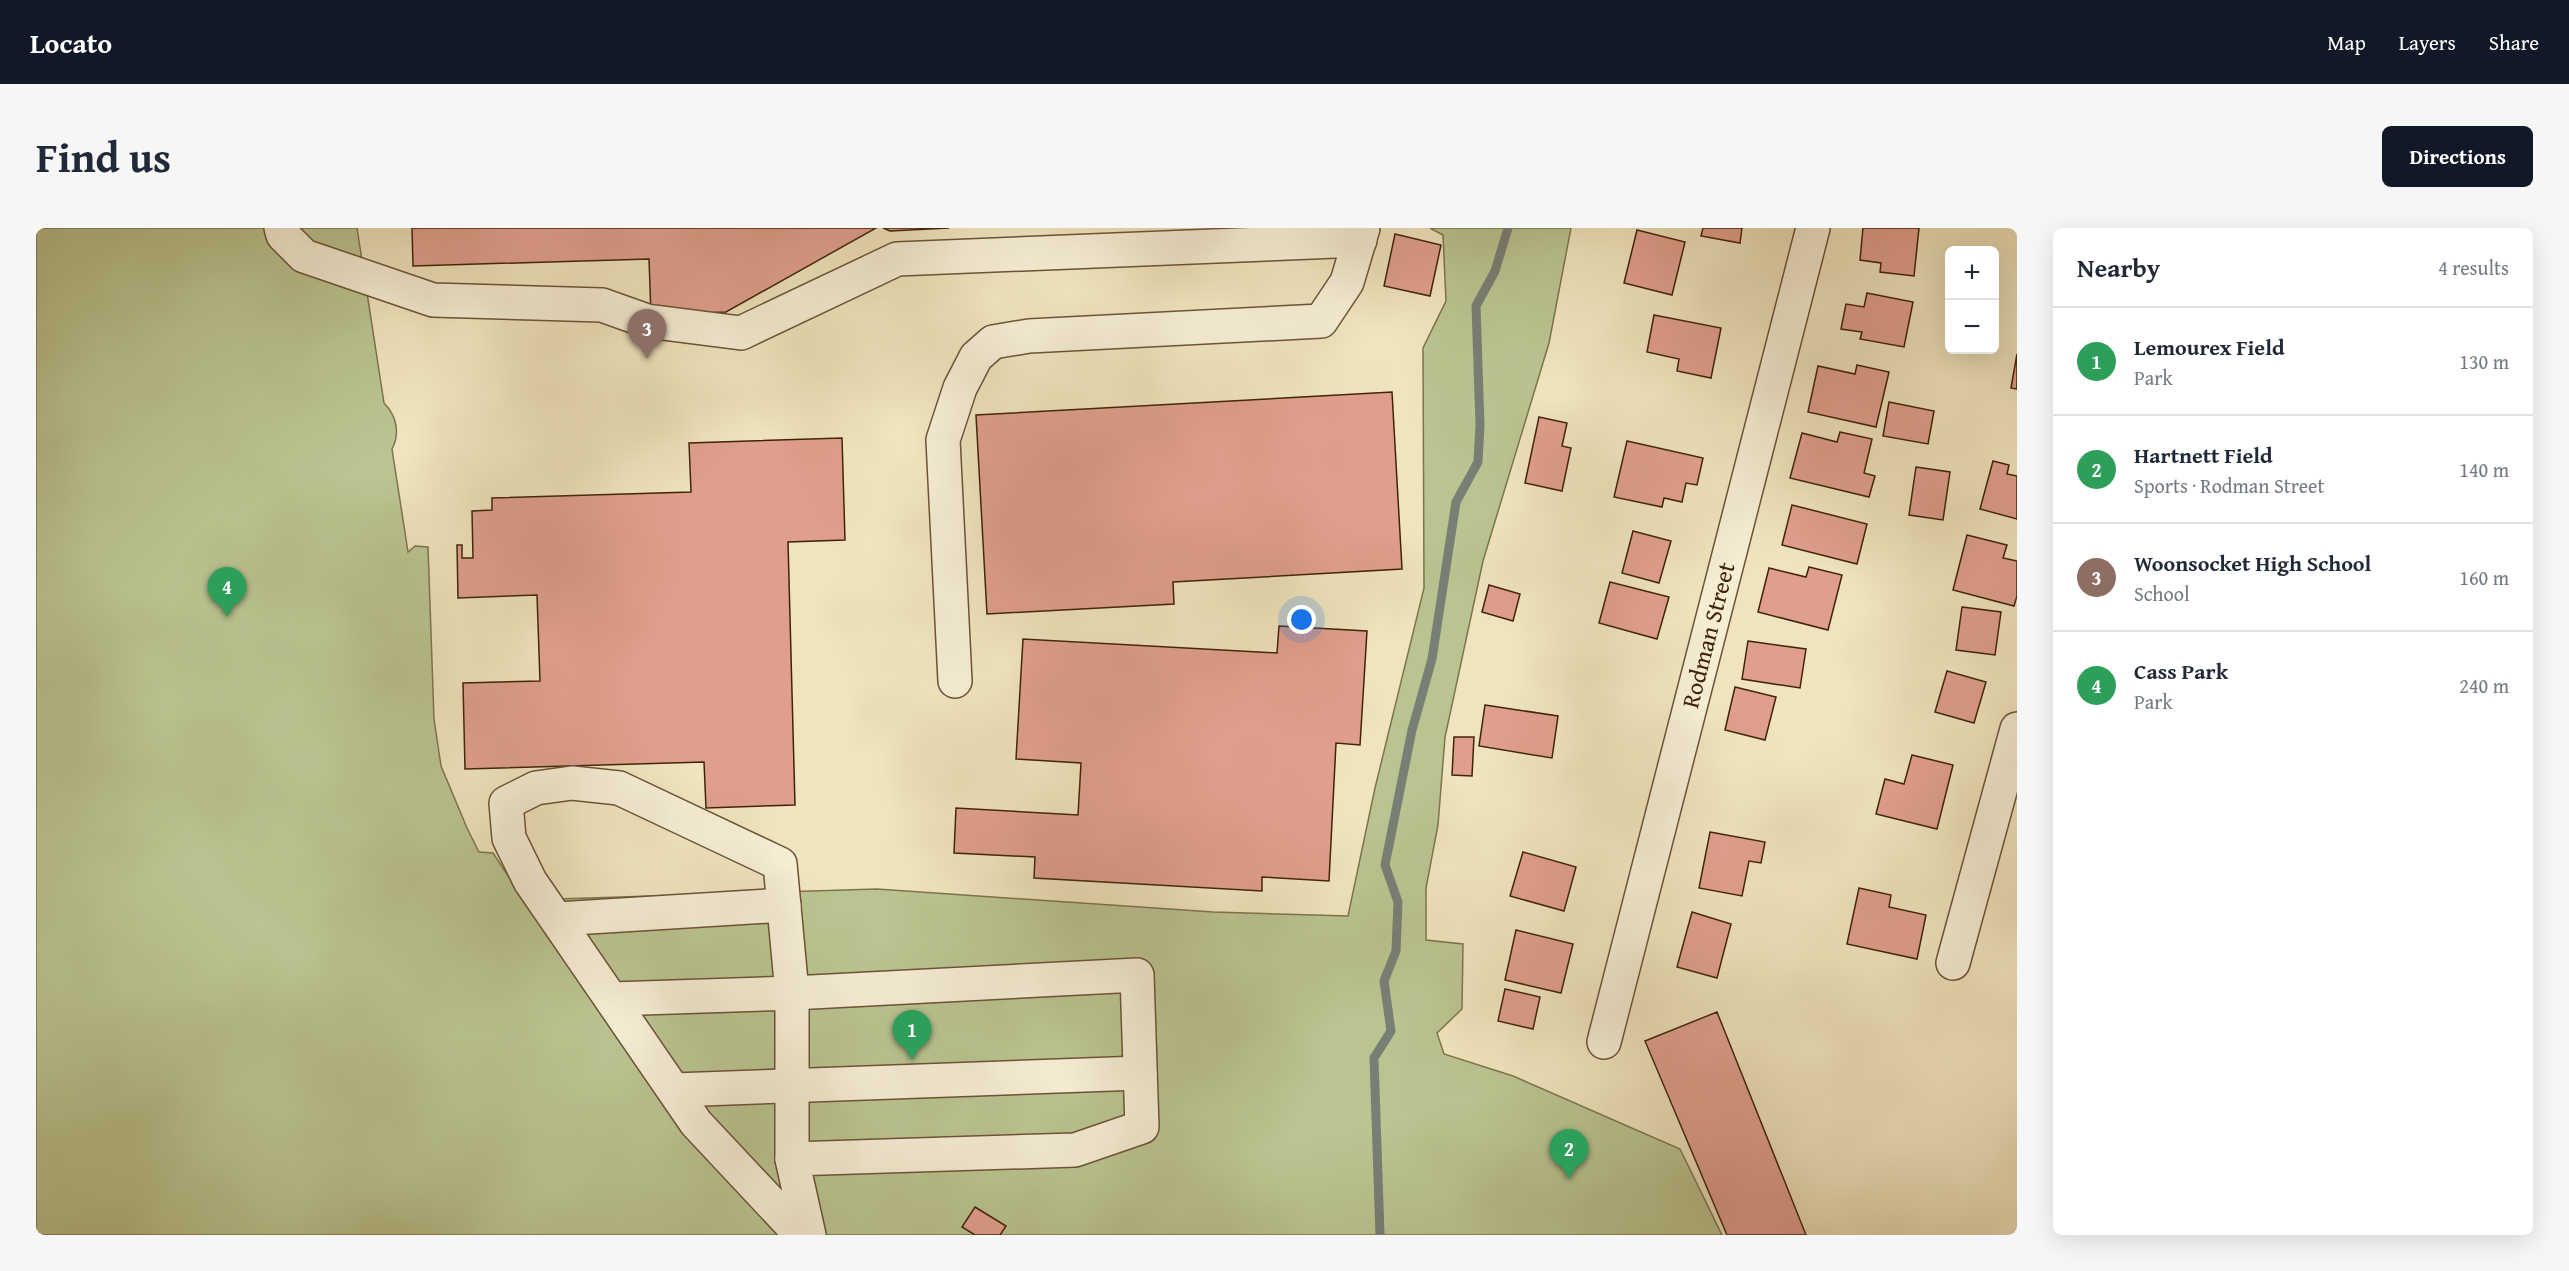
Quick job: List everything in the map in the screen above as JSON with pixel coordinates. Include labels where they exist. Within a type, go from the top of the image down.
[{"type":"street","points":[[281,228],[283,235],[304,256],[433,300],[602,305],[647,321],[741,333],[897,259],[1145,238],[1361,234],[1347,282],[1321,321],[1029,336],[993,342],[976,357],[960,388],[943,440],[955,681]]},
{"type":"street","name":"Rodman Street","points":[[1604,1042],[1813,228]]},
{"type":"street","points":[[1953,963],[2017,729]]},
{"type":"street","points":[[801,1235],[696,1123],[530,881],[509,838],[506,803],[536,788],[572,783],[619,788],[780,864],[792,993],[792,1159],[809,1235]]},
{"type":"street","points":[[556,919],[784,905]]},
{"type":"street","points":[[612,999],[792,993],[1137,975],[1142,1127],[1075,1150],[792,1159]]},
{"type":"street","points":[[674,1090],[1140,1073]]},
{"type":"green space","points":[[36,228],[357,228],[384,403],[396,425],[396,437],[392,449],[408,552],[415,546],[428,547],[434,719],[441,766],[479,852],[493,853],[524,900],[877,889],[1213,912],[1348,916],[1375,788],[1424,588],[1423,348],[1446,301],[1443,235],[1430,228],[1571,228],[1549,343],[1483,561],[1445,737],[1438,825],[1426,888],[1426,940],[1463,944],[1462,1009],[1437,1033],[1444,1054],[1513,1076],[1680,1149],[1722,1235],[36,1235]]},
{"type":"building","points":[[412,228],[876,228],[726,312],[651,315],[649,259],[413,266]]},
{"type":"building","points":[[883,228],[949,228],[890,231]]},
{"type":"building","points":[[1703,228],[1742,228],[1740,243],[1701,236]]},
{"type":"building","points":[[1863,228],[1919,228],[1914,276],[1880,272],[1881,263],[1860,260]]},
{"type":"building","points":[[1637,230],[1685,242],[1672,295],[1624,283]]},
{"type":"building","points":[[1395,234],[1441,245],[1430,296],[1384,286]]},
{"type":"building","points":[[1867,293],[1913,302],[1904,347],[1860,339],[1862,332],[1841,329],[1846,304],[1864,307]]},
{"type":"building","points":[[1654,315],[1721,328],[1711,378],[1677,371],[1679,359],[1647,352]]},
{"type":"building","points":[[2017,354],[2017,389],[2011,388]]},
{"type":"building","points":[[1857,365],[1889,372],[1876,427],[1808,412],[1818,366],[1855,374]]},
{"type":"building","points":[[1392,392],[1402,569],[1173,582],[1174,604],[987,614],[976,415]]},
{"type":"building","points":[[1889,402],[1934,411],[1928,444],[1883,436]]},
{"type":"building","points":[[1539,417],[1567,423],[1562,446],[1571,448],[1562,491],[1525,483]]},
{"type":"building","points":[[1840,432],[1872,439],[1864,473],[1875,476],[1869,497],[1790,478],[1802,433],[1837,442]]},
{"type":"building","points":[[842,438],[845,540],[788,542],[795,805],[706,808],[704,762],[465,769],[463,683],[540,681],[537,595],[458,598],[457,545],[462,545],[462,558],[473,558],[472,511],[492,510],[492,498],[691,492],[689,443]]},
{"type":"building","points":[[1627,441],[1703,458],[1697,485],[1686,483],[1682,502],[1664,498],[1662,507],[1614,497]]},
{"type":"building","points":[[1993,461],[2009,465],[2007,474],[2017,476],[2017,519],[1980,509]]},
{"type":"building","points":[[1916,467],[1950,472],[1943,520],[1909,515]]},
{"type":"building","points":[[1792,505],[1867,524],[1857,564],[1782,545]]},
{"type":"building","points":[[1633,531],[1671,541],[1659,583],[1622,573]]},
{"type":"building","points":[[1967,535],[2007,545],[2003,558],[2017,561],[2017,596],[2014,606],[1953,590]]},
{"type":"building","points":[[1809,567],[1842,575],[1828,630],[1758,612],[1769,568],[1806,577]]},
{"type":"building","points":[[1610,582],[1669,597],[1657,639],[1599,623]]},
{"type":"building","points":[[1489,585],[1520,594],[1513,621],[1482,612]]},
{"type":"building","points":[[1962,607],[2001,612],[1995,655],[1956,650]]},
{"type":"building","points":[[1279,626],[1367,631],[1360,745],[1336,743],[1329,881],[1262,877],[1262,891],[1034,878],[1035,857],[954,853],[956,808],[1078,815],[1081,763],[1016,759],[1023,639],[1277,653]]},
{"type":"building","points":[[1748,641],[1806,649],[1800,688],[1742,679]]},
{"type":"building","points":[[1947,671],[1986,682],[1974,723],[1935,712]]},
{"type":"building","points":[[1735,687],[1776,697],[1765,740],[1725,730]]},
{"type":"building","points":[[1485,705],[1558,716],[1552,758],[1479,746]]},
{"type":"building","points":[[1454,737],[1474,737],[1472,776],[1452,775]]},
{"type":"building","points":[[1912,755],[1953,765],[1937,829],[1876,814],[1885,779],[1904,784]]},
{"type":"building","points":[[1710,832],[1765,842],[1761,863],[1749,861],[1742,896],[1699,888]]},
{"type":"building","points":[[1523,852],[1576,867],[1564,911],[1510,896]]},
{"type":"building","points":[[1859,888],[1891,895],[1889,907],[1926,915],[1917,959],[1847,944]]},
{"type":"building","points":[[1692,912],[1731,924],[1717,978],[1677,967]]},
{"type":"building","points":[[1516,930],[1573,944],[1561,993],[1505,980]]},
{"type":"building","points":[[1505,989],[1540,997],[1533,1029],[1498,1021]]},
{"type":"building","points":[[1717,1012],[1806,1235],[1727,1235],[1645,1041]]},
{"type":"building","points":[[975,1207],[1006,1226],[1000,1235],[975,1235],[962,1227]]},
{"type":"waterway","points":[[1380,1235],[1374,1058],[1391,1031],[1384,981],[1396,951],[1398,902],[1385,865],[1412,730],[1432,659],[1456,502],[1478,462],[1480,425],[1476,306],[1495,271],[1508,228]]},
{"type":"place","name":"Woonsocket High School","points":[[647,359]]},
{"type":"place","name":"Cass Park","points":[[227,617]]},
{"type":"place","name":"Lemourex Field","points":[[912,1060]]},
{"type":"place","name":"Hartnett Field","points":[[1569,1179]]}]
